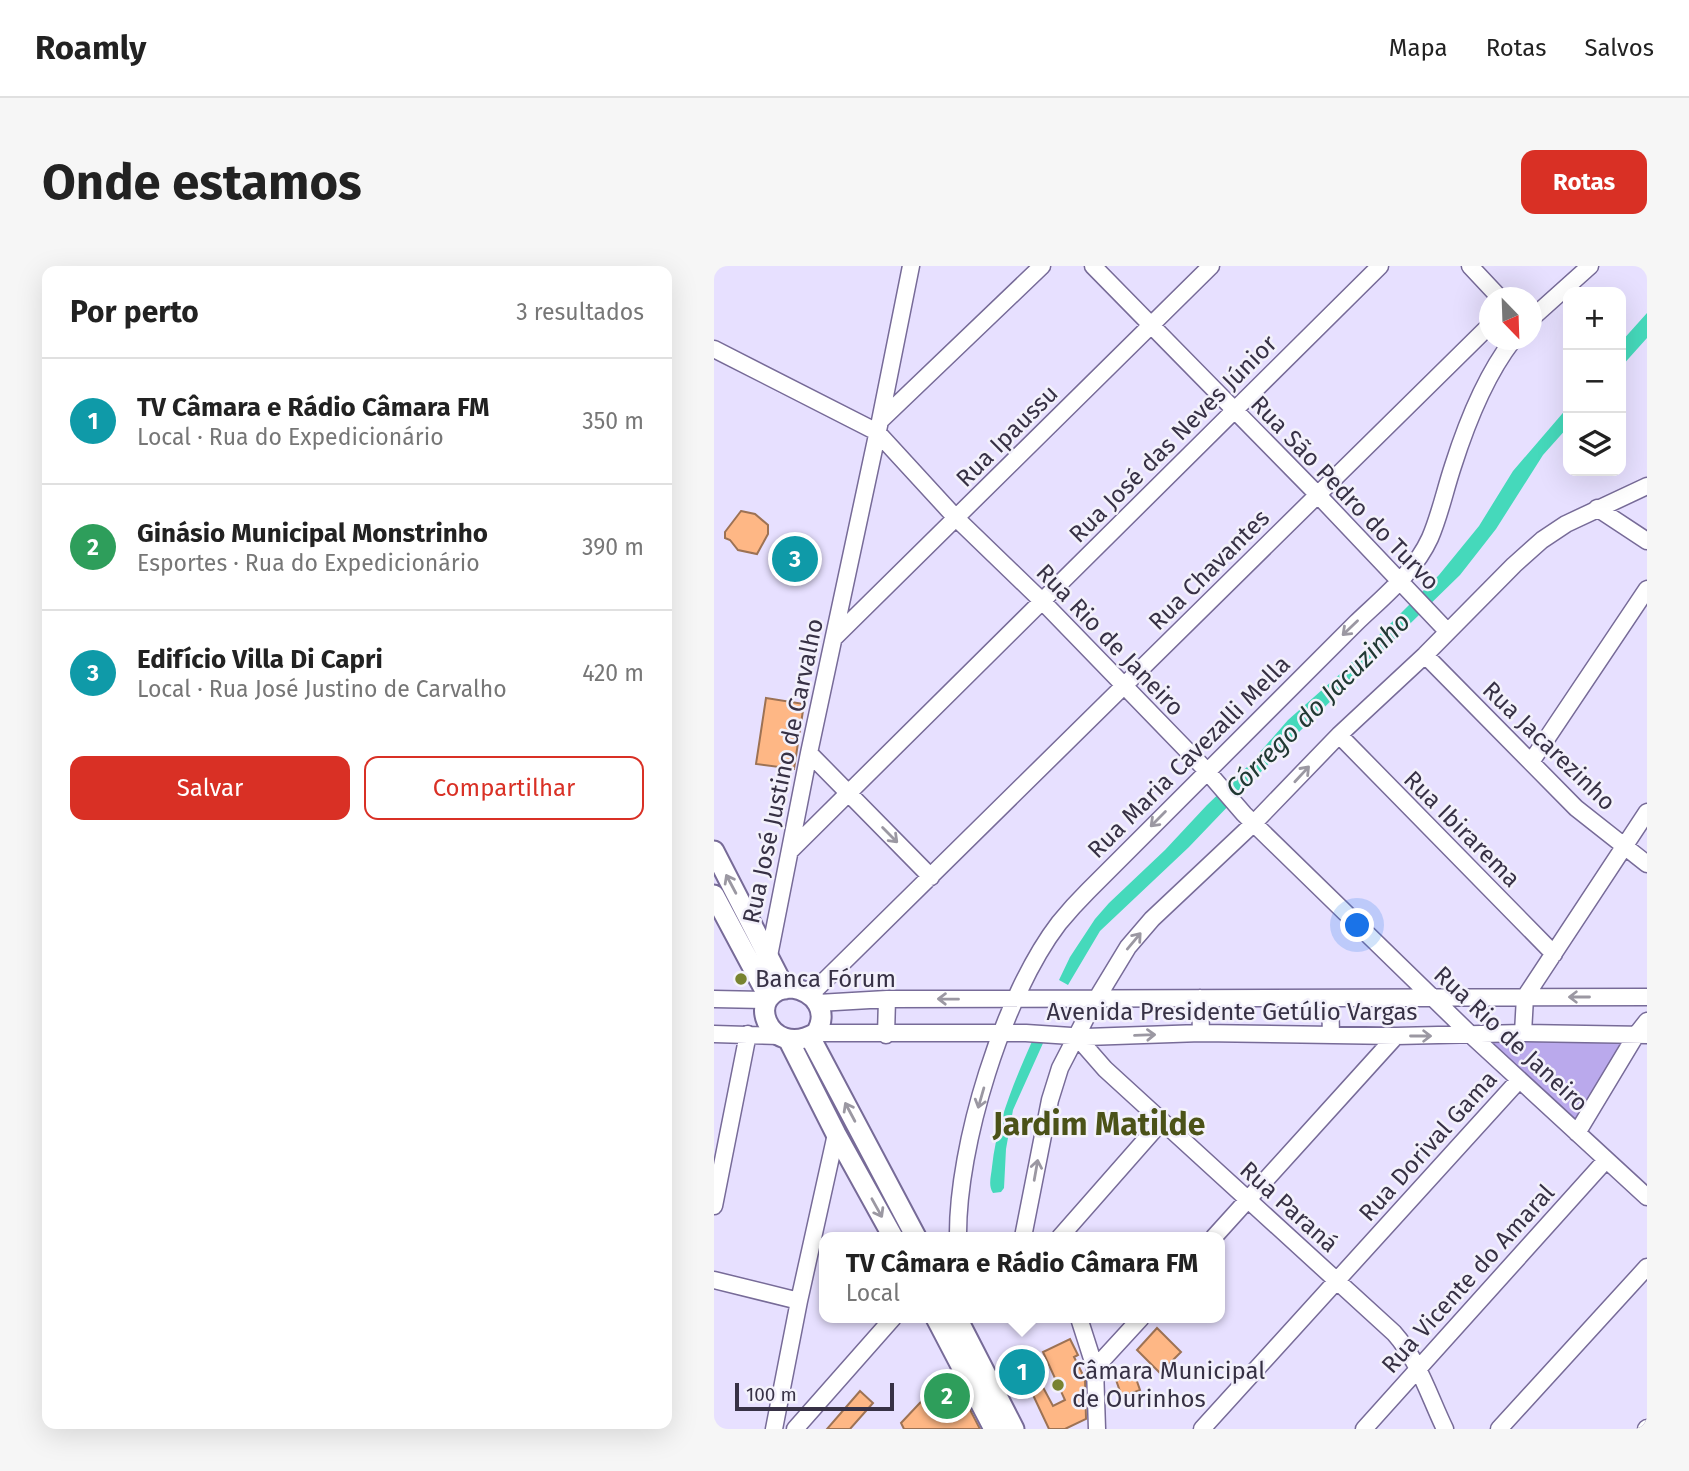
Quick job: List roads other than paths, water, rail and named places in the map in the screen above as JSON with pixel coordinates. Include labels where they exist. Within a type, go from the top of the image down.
[{"type":"main road","points":[[714,851],[769,956],[774,995],[764,1014],[766,1021],[784,1038],[890,1232]]},
{"type":"main road","points":[[714,895],[774,995]]},
{"type":"main road","points":[[774,995],[799,989],[814,999],[822,1018],[813,1035]]},
{"type":"main road","points":[[784,1038],[813,1035]]},
{"type":"main road","points":[[813,1035],[913,1232]]},
{"type":"main road","points":[[853,1165],[872,1154]]},
{"type":"main road","points":[[940,1323],[978,1378],[1006,1428]]},
{"type":"main road","points":[[959,1323],[978,1378]]},
{"type":"street","name":"Rua José Justino de Carvalho","points":[[769,956],[808,753],[911,266]]},
{"type":"street","points":[[714,349],[879,426],[1042,266]]},
{"type":"street","name":"Rua São Pedro do Turvo","points":[[1093,266],[1447,631]]},
{"type":"street","name":"Rua Ipaussu","points":[[834,638],[1211,266]]},
{"type":"street","name":"Rua José das Neves Júnior","points":[[790,851],[1380,266]]},
{"type":"street","points":[[1470,266],[1490,287]]},
{"type":"street","points":[[1542,308],[1590,266]]},
{"type":"street","name":"Rua Chavantes","points":[[814,999],[931,877],[1479,335]]},
{"type":"street","name":"Rua Maria Cavezalli Mella","points":[[958,1232],[958,1212],[971,1131],[1002,1033],[1035,961],[1059,924],[1088,891],[1406,587],[1430,538],[1467,425],[1489,377],[1507,350]]},
{"type":"street","name":"Rua Rio de Janeiro","points":[[879,426],[956,518],[1042,601],[1249,819],[1433,999],[1647,1197]]},
{"type":"street","points":[[1024,1232],[1050,1100],[1060,1068],[1128,947],[1249,819],[1424,656],[1542,540],[1597,508],[1647,486]]},
{"type":"street","points":[[1597,508],[1647,541]]},
{"type":"street","points":[[1531,761],[1647,589]]},
{"type":"street","name":"Rua Jacarezinho","points":[[1424,656],[1576,808],[1647,864]]},
{"type":"street","name":"Rua Ibirarema","points":[[1339,735],[1554,954]]},
{"type":"street","points":[[808,753],[931,877]]},
{"type":"street","points":[[1523,1033],[1525,997],[1647,812]]},
{"type":"street","points":[[714,999],[774,995]]},
{"type":"street","name":"Avenida Presidente Getúlio Vargas","points":[[814,999],[1647,997]]},
{"type":"street","points":[[1200,998],[1201,1033]]},
{"type":"street","points":[[1330,998],[1331,1034]]},
{"type":"street","points":[[886,1035],[887,999]]},
{"type":"street","points":[[1577,1133],[1642,1035],[1647,1021]]},
{"type":"street","points":[[714,1034],[784,1038]]},
{"type":"street","points":[[714,1206],[748,1034]]},
{"type":"street","name":"Avenida Presidente Getúlio Vargas","points":[[813,1035],[1642,1035]]},
{"type":"street","points":[[1218,1232],[1396,1036]]},
{"type":"street","name":"Rua Paraná","points":[[1077,1037],[1097,1061],[1394,1333],[1409,1349],[1445,1429]]},
{"type":"street","name":"Rua Dorival Gama","points":[[1202,1429],[1519,1080]]},
{"type":"street","points":[[1064,1232],[1162,1121]]},
{"type":"street","points":[[774,1429],[836,1134]]},
{"type":"street","name":"Rua Vicente do Amaral","points":[[1364,1429],[1606,1160]]},
{"type":"street","points":[[1499,1429],[1647,1267]]},
{"type":"street","points":[[714,1280],[799,1301]]},
{"type":"street","points":[[794,1429],[888,1323]]},
{"type":"street","points":[[1081,1323],[1095,1368],[1097,1429]]},
{"type":"street","points":[[1095,1368],[1136,1323]]},
{"type":"water","points":[[1647,313],[1647,338],[1626,361],[1626,336]]},
{"type":"water","name":"Córrego do Jacuzinho","points":[[1563,413],[1563,433],[1543,455],[1496,529],[1460,575],[1299,732],[1189,847],[1100,931],[1068,985],[1059,980],[1070,957],[1109,903],[1247,767],[1288,720],[1340,674],[1439,575],[1479,526],[1513,471]]},
{"type":"water","points":[[1034,1037],[1044,1041],[1013,1110],[1006,1149],[1004,1188],[1001,1192],[993,1193],[990,1181],[1002,1117]]},
{"type":"place","name":"Edifício Villa Di Capri","points":[[795,559]]},
{"type":"place","name":"Banca Fórum","points":[[741,979]]},
{"type":"place","name":"TV Câmara e Rádio Câmara FM","points":[[1022,1372]]},
{"type":"place","name":"Câmara Municipal de Ourinhos","points":[[1058,1385]]},
{"type":"place","name":"Ginásio Municipal Monstrinho","points":[[947,1396]]},
{"type":"district","name":"Jardim Matilde","points":[[1099,1124]]}]
